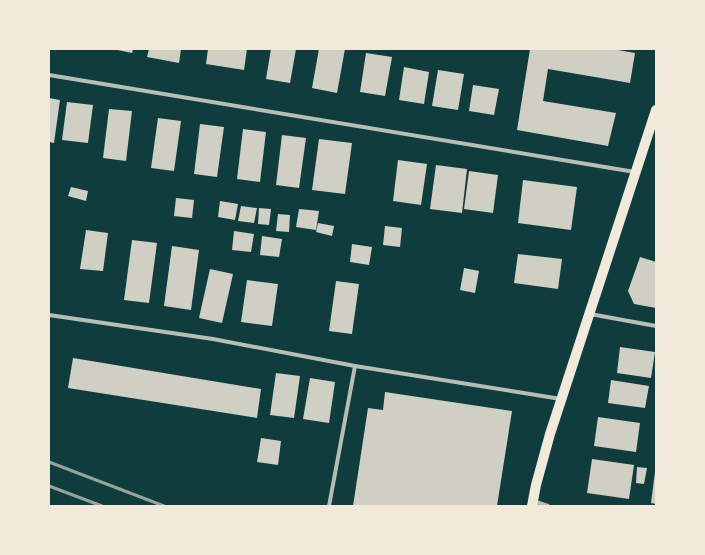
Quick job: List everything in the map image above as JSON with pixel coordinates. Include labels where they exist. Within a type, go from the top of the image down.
[{"type":"main road","points":[[533,503],[540,470],[561,399],[654,122],[656,110]]},
{"type":"street","points":[[49,75],[636,172]]},
{"type":"street","points":[[589,314],[656,326]]},
{"type":"street","points":[[49,315],[213,339],[355,366],[561,399]]},
{"type":"street","points":[[329,506],[355,366]]},
{"type":"street","points":[[533,503],[548,506]]},
{"type":"building","points":[[113,49],[133,49],[132,53]]},
{"type":"building","points":[[149,49],[181,49],[179,63],[147,57]]},
{"type":"building","points":[[208,49],[247,49],[244,70],[206,64]]},
{"type":"building","points":[[271,49],[296,49],[290,83],[266,79]]},
{"type":"building","points":[[319,49],[345,49],[337,93],[312,88]]},
{"type":"building","points":[[530,49],[612,49],[635,53],[630,83],[548,69],[543,101],[616,113],[608,146],[517,130]]},
{"type":"building","points":[[366,53],[392,57],[385,96],[360,92]]},
{"type":"building","points":[[404,67],[429,72],[424,104],[399,100]]},
{"type":"building","points":[[438,70],[464,74],[458,110],[432,106]]},
{"type":"building","points":[[473,85],[499,89],[494,115],[469,111]]},
{"type":"building","points":[[49,98],[60,100],[54,143],[49,142]]},
{"type":"building","points":[[67,102],[93,105],[88,143],[62,140]]},
{"type":"building","points":[[109,109],[132,111],[126,161],[103,158]]},
{"type":"building","points":[[158,118],[181,121],[174,171],[151,168]]},
{"type":"building","points":[[200,124],[224,127],[217,177],[194,174]]},
{"type":"building","points":[[243,129],[266,132],[260,182],[237,179]]},
{"type":"building","points":[[282,135],[306,138],[299,188],[276,185]]},
{"type":"building","points":[[319,139],[352,143],[345,194],[312,190]]},
{"type":"building","points":[[398,160],[427,164],[421,205],[393,201]]},
{"type":"building","points":[[436,165],[467,169],[462,213],[430,209]]},
{"type":"building","points":[[469,171],[498,175],[493,213],[464,209]]},
{"type":"building","points":[[523,180],[577,187],[571,230],[518,223]]},
{"type":"building","points":[[71,187],[88,191],[86,201],[68,196]]},
{"type":"building","points":[[176,198],[194,200],[192,218],[174,216]]},
{"type":"building","points":[[220,201],[238,204],[235,220],[218,217]]},
{"type":"building","points":[[241,206],[257,208],[254,223],[238,221]]},
{"type":"building","points":[[259,208],[271,209],[269,225],[258,224]]},
{"type":"building","points":[[299,209],[319,211],[316,230],[296,227]]},
{"type":"building","points":[[278,214],[290,215],[289,232],[276,231]]},
{"type":"building","points":[[318,223],[334,226],[332,236],[316,232]]},
{"type":"building","points":[[385,226],[402,228],[400,247],[383,245]]},
{"type":"building","points":[[86,230],[108,233],[103,271],[80,269]]},
{"type":"building","points":[[234,231],[254,234],[251,252],[232,250]]},
{"type":"building","points":[[262,236],[282,239],[279,257],[260,255]]},
{"type":"building","points":[[132,240],[157,243],[149,303],[124,300]]},
{"type":"building","points":[[352,244],[372,247],[369,265],[350,262]]},
{"type":"building","points":[[172,246],[199,250],[191,310],[164,306]]},
{"type":"building","points":[[518,254],[562,259],[558,289],[514,283]]},
{"type":"building","points":[[640,257],[656,262],[656,308],[634,304],[628,291]]},
{"type":"building","points":[[464,268],[479,271],[475,293],[460,290]]},
{"type":"building","points":[[210,269],[233,274],[222,323],[199,318]]},
{"type":"building","points":[[247,280],[278,284],[272,326],[241,322]]},
{"type":"building","points":[[336,281],[359,284],[352,334],[329,331]]},
{"type":"building","points":[[620,347],[655,352],[651,378],[617,373]]},
{"type":"building","points":[[73,358],[261,389],[257,418],[68,388]]},
{"type":"building","points":[[276,373],[300,376],[294,418],[270,415]]},
{"type":"building","points":[[310,378],[335,382],[329,423],[303,419]]},
{"type":"building","points":[[611,380],[649,386],[645,408],[608,403]]},
{"type":"building","points":[[385,392],[512,411],[497,506],[353,506],[368,408],[383,410]]},
{"type":"building","points":[[598,417],[640,423],[636,452],[594,446]]},
{"type":"building","points":[[261,438],[281,441],[278,465],[257,462]]},
{"type":"building","points":[[592,459],[634,465],[629,499],[587,493]]},
{"type":"building","points":[[637,467],[647,468],[644,484],[636,483]]},
{"type":"building","points":[[656,472],[656,504],[651,503]]},
{"type":"railway","points":[[49,462],[164,506]]},
{"type":"railway","points":[[49,486],[102,506]]}]
